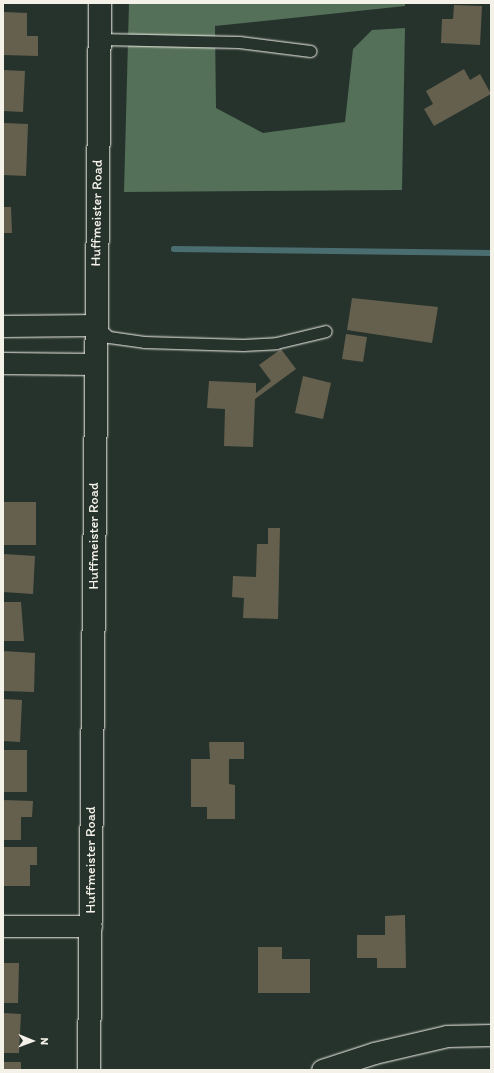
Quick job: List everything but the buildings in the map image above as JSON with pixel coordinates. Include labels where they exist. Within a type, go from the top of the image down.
[{"type":"street","name":"Huffmeister Road","points":[[89,1070],[95,325],[100,3]]},
{"type":"street","points":[[3,326],[95,325]]},
{"type":"street","points":[[3,363],[95,364]]},
{"type":"street","points":[[3,926],[91,926]]},
{"type":"street","points":[[322,1070],[374,1053],[447,1036],[491,1035]]},
{"type":"lane","points":[[100,39],[239,42],[310,51]]},
{"type":"lane","points":[[95,325],[109,337],[144,342],[235,345],[276,343],[326,332]]},
{"type":"green space","points":[[129,3],[405,3],[405,6],[215,26],[216,108],[263,133],[345,122],[353,49],[372,30],[405,28],[402,190],[124,192]]},
{"type":"waterway","points":[[174,249],[491,253]]}]
